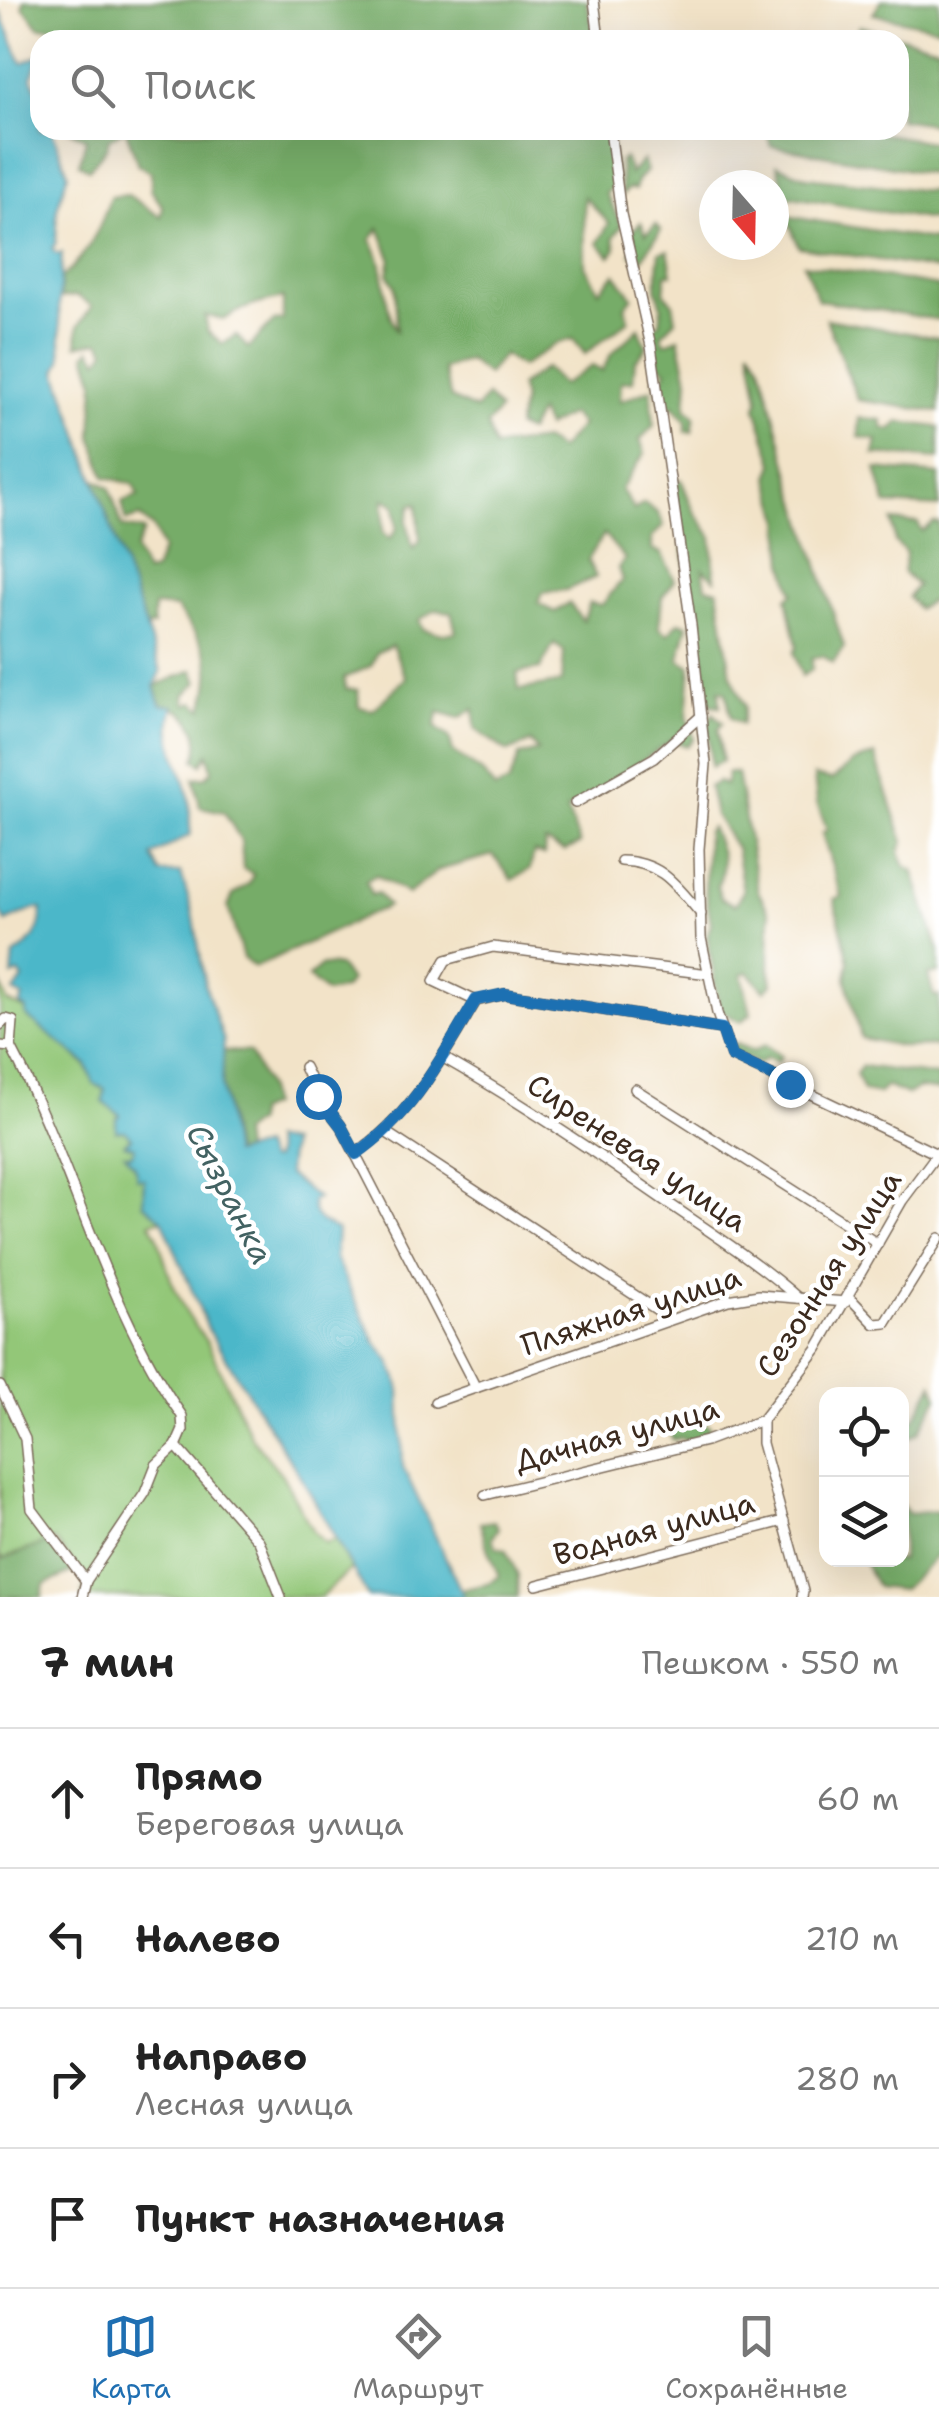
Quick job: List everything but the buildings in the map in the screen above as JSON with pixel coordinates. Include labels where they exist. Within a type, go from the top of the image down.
[{"type":"street","points":[[594,0],[598,30]]},
{"type":"street","points":[[611,140],[621,214],[651,346],[701,716],[706,764],[698,849],[702,938],[722,1029],[731,1056],[938,1154]]},
{"type":"street","points":[[574,803],[654,758],[701,716]]},
{"type":"street","points":[[620,861],[642,861],[668,876],[701,914]]},
{"type":"street","points":[[709,974],[493,947],[446,960],[434,981],[476,1000],[505,994],[722,1029]]},
{"type":"street","points":[[356,1154],[386,1133],[392,1120],[423,1090],[476,1000]]},
{"type":"street","points":[[0,1025],[6,1019],[13,1020],[6,1046],[43,1113],[114,1296],[144,1356],[182,1416],[183,1430],[176,1446],[156,1466],[145,1493],[86,1581],[82,1597]]},
{"type":"street","name":"Сиреневая улица","points":[[442,1058],[500,1090],[626,1174],[767,1271],[798,1298]]},
{"type":"street","points":[[304,1067],[318,1096],[341,1126],[476,1388]]},
{"type":"street","points":[[635,1089],[878,1244]]},
{"type":"street","points":[[386,1133],[672,1319]]},
{"type":"street","name":"Сезонная улица","points":[[762,1420],[817,1349],[902,1201],[938,1154]]},
{"type":"street","points":[[847,1300],[875,1324],[886,1322],[939,1238]]},
{"type":"street","name":"Пляжная улица","points":[[435,1402],[728,1300],[759,1296],[847,1300]]},
{"type":"street","points":[[0,1386],[25,1439],[32,1509],[86,1581]]},
{"type":"street","points":[[762,1420],[762,1443],[804,1592],[802,1597]]},
{"type":"street","name":"Дачная улица","points":[[485,1496],[706,1441],[762,1420]]},
{"type":"street","points":[[176,1446],[259,1541],[280,1597]]},
{"type":"street","name":"Водная улица","points":[[537,1585],[784,1521]]},
{"type":"green space","points":[[24,0],[587,0],[593,30],[62,30],[39,27],[23,7]]},
{"type":"green space","points":[[882,0],[939,0],[939,28],[873,14]]},
{"type":"green space","points":[[909,39],[939,47],[939,125],[909,120]]},
{"type":"green space","points":[[909,138],[939,143],[939,175],[771,146],[769,140]]},
{"type":"green space","points":[[86,140],[109,140],[89,169],[79,164]]},
{"type":"green space","points":[[129,140],[610,140],[617,184],[606,193],[622,226],[614,237],[616,249],[610,256],[598,243],[609,223],[584,197],[585,266],[599,291],[615,274],[633,297],[625,306],[629,320],[585,354],[573,339],[557,343],[521,367],[503,355],[487,375],[468,360],[443,369],[451,398],[476,410],[487,396],[499,410],[487,425],[494,447],[544,440],[559,450],[581,425],[571,414],[546,427],[539,412],[528,432],[517,427],[523,400],[520,386],[545,368],[562,385],[592,366],[602,371],[611,354],[639,328],[647,347],[635,361],[633,381],[621,382],[620,401],[651,389],[654,425],[640,440],[645,453],[621,489],[634,510],[644,503],[658,513],[664,525],[652,537],[652,550],[661,553],[675,580],[662,597],[659,628],[668,634],[679,622],[688,625],[679,659],[691,666],[687,716],[694,739],[687,746],[672,740],[586,801],[567,810],[580,844],[564,851],[545,842],[544,855],[534,852],[530,869],[512,880],[493,855],[439,870],[408,894],[376,875],[366,881],[371,895],[378,893],[388,906],[255,967],[243,958],[228,907],[233,895],[250,883],[253,874],[243,869],[241,840],[224,812],[200,807],[194,778],[206,777],[212,771],[208,753],[202,764],[195,760],[198,741],[192,724],[180,711],[161,706],[155,686],[193,670],[198,682],[185,695],[186,704],[194,702],[203,709],[209,677],[206,654],[176,608],[154,606],[153,626],[146,628],[93,478],[110,488],[122,527],[144,531],[135,550],[146,573],[154,571],[162,550],[154,529],[140,517],[126,521],[122,502],[138,495],[133,484],[105,477],[92,435],[95,382],[86,354],[91,349],[99,360],[106,350],[100,341],[77,345],[78,326],[92,306],[77,296],[60,298],[61,278],[91,242],[110,197],[128,195],[161,217],[163,207],[151,190],[151,172],[138,165]],"holes":[[[379,228],[391,258],[388,274],[395,286],[397,332],[371,240]],[[283,298],[283,320],[274,321],[248,348],[236,335],[223,344],[208,332],[205,316],[225,319],[246,308]],[[384,499],[395,505],[397,528],[390,539],[383,533]],[[417,503],[420,541],[413,549],[407,521],[411,505]],[[604,534],[625,559],[618,568],[622,580],[602,605],[590,603],[583,621],[569,603],[555,612],[538,603],[542,593],[566,590],[596,577],[588,560]],[[436,610],[451,612],[456,632],[443,634],[423,629],[419,620]],[[554,644],[564,651],[562,682],[519,690],[517,673],[540,669]],[[392,645],[406,678],[373,710],[359,707],[358,690],[346,689],[344,678],[371,666],[377,653]],[[474,709],[475,729],[508,752],[531,742],[538,751],[519,756],[509,783],[495,789],[482,772],[453,752],[449,737],[435,727],[439,712],[459,718]]]},
{"type":"green space","points":[[625,158],[630,174],[643,160],[647,171],[638,179],[635,190],[629,188],[622,195],[620,161]]},
{"type":"green space","points":[[777,165],[807,177],[939,192],[939,221],[789,196],[789,170],[778,170]]},
{"type":"green space","points":[[789,216],[939,241],[939,270],[799,247]]},
{"type":"green space","points":[[641,222],[646,234],[656,224],[661,230],[640,262],[631,254],[635,243],[632,231]]},
{"type":"green space","points":[[668,250],[672,274],[666,274],[664,292],[673,303],[676,320],[661,335],[665,343],[679,338],[688,379],[686,408],[695,416],[692,432],[686,432],[686,421],[674,406],[663,406],[654,379],[662,380],[667,370],[659,364],[649,330],[660,323],[662,306],[656,288],[660,252]]},
{"type":"green space","points":[[804,264],[939,286],[939,320],[818,300]]},
{"type":"green space","points":[[826,319],[939,338],[939,412],[858,400]]},
{"type":"green space","points":[[750,347],[761,365],[793,486],[844,647],[833,663],[823,656],[812,658],[812,670],[802,676],[794,653],[797,646],[787,598],[793,593],[784,563],[781,519],[769,477],[774,463],[756,408],[759,399]]},
{"type":"green space","points":[[859,418],[882,420],[883,428],[891,430],[899,422],[939,427],[939,459],[874,454],[877,440],[859,437]]},
{"type":"green space","points":[[876,469],[939,475],[939,507],[886,504]]},
{"type":"green space","points":[[681,479],[693,509],[712,537],[715,579],[703,569],[706,587],[718,590],[731,675],[745,706],[742,724],[731,718],[726,692],[719,690],[720,706],[711,705],[704,687],[674,483]]},
{"type":"green space","points":[[892,521],[918,523],[922,531],[939,523],[939,599],[918,609],[908,597],[917,585],[903,573],[906,553],[895,542]]},
{"type":"green space","points":[[713,713],[723,723],[718,729],[722,761],[711,767],[708,722]]},
{"type":"green space","points":[[875,755],[904,842],[900,851],[904,865],[913,870],[939,951],[939,973],[928,975],[934,996],[939,996],[939,1046],[905,1047],[861,1038],[846,978],[849,962],[834,899],[841,897],[822,833],[827,830],[817,803],[814,776],[832,780],[853,762]]},
{"type":"green space","points":[[728,773],[737,773],[758,891],[770,914],[772,984],[765,991],[748,972],[742,974],[751,1014],[740,1022],[719,1009],[707,935],[711,924],[705,890],[707,831],[711,827],[722,856],[717,886],[721,898],[735,905],[743,891],[736,848],[715,815],[709,787],[718,782],[725,785]]},
{"type":"green space","points":[[322,965],[339,966],[350,981],[344,989],[326,993],[308,977]]},
{"type":"green space","points":[[0,981],[7,1002],[26,1009],[86,1065],[110,1097],[131,1138],[125,1143],[135,1147],[131,1156],[127,1155],[144,1179],[143,1204],[162,1219],[150,1223],[187,1314],[208,1344],[251,1437],[282,1475],[313,1532],[325,1543],[335,1539],[352,1568],[321,1597],[82,1597],[86,1581],[55,1540],[3,1559],[0,1555]]},
{"type":"green space","points":[[734,1043],[753,1051],[765,1045],[781,1056],[778,1062],[766,1058],[759,1064],[732,1052]]},
{"type":"green space","points":[[223,1051],[249,1052],[267,1088],[270,1106],[256,1112],[256,1122],[242,1133],[244,1151],[234,1154],[222,1086]]},
{"type":"green space","points":[[862,1066],[939,1076],[939,1091],[919,1088],[907,1095],[886,1086],[878,1094],[863,1091],[856,1074]]},
{"type":"green space","points":[[933,1384],[938,1397],[919,1432],[909,1438],[909,1424]]},
{"type":"green space","points":[[695,1418],[709,1426],[712,1433],[688,1442],[681,1438],[673,1440],[666,1427]]},
{"type":"green space","points":[[939,1511],[939,1554],[902,1590],[877,1587],[867,1567],[909,1567],[909,1514]]},
{"type":"green space","points":[[494,1521],[499,1528],[492,1538],[496,1547],[505,1549],[518,1575],[517,1597],[464,1597],[460,1590],[487,1584],[499,1576],[480,1523]]},
{"type":"green space","points":[[51,1541],[73,1572],[44,1585],[42,1597],[0,1597],[0,1555],[3,1559]]},
{"type":"water","name":"Сызранка","points":[[0,11],[22,63],[30,59],[30,140],[56,140],[68,173],[57,209],[56,243],[52,248],[56,254],[62,253],[62,360],[57,371],[161,671],[155,686],[161,705],[174,706],[172,740],[189,798],[191,834],[152,856],[160,873],[181,873],[194,918],[205,985],[224,1041],[222,1086],[233,1154],[262,1146],[268,1160],[273,1160],[272,1140],[290,1143],[287,1174],[317,1198],[312,1207],[319,1220],[337,1230],[335,1258],[396,1375],[403,1467],[464,1597],[368,1597],[305,1484],[209,1331],[162,1219],[143,1204],[144,1179],[137,1178],[135,1166],[125,1154],[131,1155],[135,1147],[124,1144],[131,1138],[125,1131],[116,1131],[120,1115],[103,1102],[105,1089],[94,1084],[86,1064],[26,1016],[26,1009],[20,1005],[23,997],[14,992],[23,979],[19,973],[12,976],[14,955],[35,936],[42,909],[6,922],[0,911]]},
{"type":"route","points":[[318,1096],[356,1154],[386,1133],[392,1120],[423,1090],[476,1000],[505,994],[722,1029],[731,1056],[790,1084]]}]
